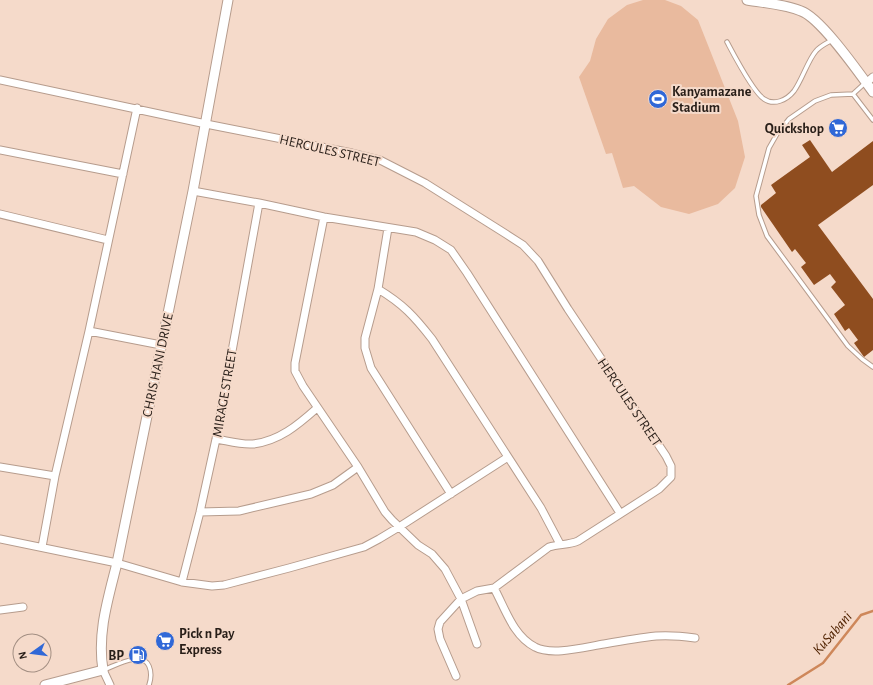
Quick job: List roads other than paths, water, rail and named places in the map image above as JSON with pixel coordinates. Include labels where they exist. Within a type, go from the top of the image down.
[{"type":"street","name":"CHRIS HANI DRIVE","points":[[103,670],[100,654],[102,622],[117,563],[193,191],[228,0]]},
{"type":"street","points":[[747,0],[802,11],[814,20],[869,80],[873,92]]},
{"type":"street","name":"HERCULES STREET","points":[[0,80],[137,108],[206,124],[323,146],[380,160],[444,194],[523,245],[538,261],[568,309],[666,456],[671,466],[671,477],[666,483],[578,541],[560,544],[544,550],[494,588]]},
{"type":"street","points":[[42,547],[55,476],[89,331],[137,108]]},
{"type":"street","points":[[0,150],[123,174]]},
{"type":"street","points":[[193,191],[324,217],[416,232],[435,240],[451,250],[620,513]]},
{"type":"street","name":"MIRAGE STREET","points":[[182,582],[200,512],[216,439],[259,203]]},
{"type":"street","points":[[0,214],[108,240]]},
{"type":"street","points":[[324,217],[295,363],[295,371],[317,408],[358,467],[385,512],[399,527],[438,560],[452,580],[461,599],[477,644]]},
{"type":"street","points":[[388,228],[378,289],[365,338],[367,358],[371,368],[451,494]]},
{"type":"street","points":[[378,289],[396,300],[428,333],[541,508],[560,544]]},
{"type":"street","points":[[89,331],[161,345]]},
{"type":"street","points":[[216,439],[252,444],[275,439],[298,425],[317,408]]},
{"type":"street","points":[[0,539],[117,563],[182,582],[212,586],[236,582],[336,556],[364,547],[399,527],[508,457]]},
{"type":"street","points":[[0,467],[55,476]]},
{"type":"street","points":[[200,512],[239,511],[312,494],[333,485],[358,467]]},
{"type":"street","points":[[456,676],[440,639],[438,629],[440,622],[461,599],[477,591],[494,588],[519,634],[535,647],[545,651],[568,650],[655,636],[673,635],[695,638]]},
{"type":"street","points":[[0,610],[22,607]]},
{"type":"street","points":[[45,685],[103,670],[110,685]]},
{"type":"lane","points":[[727,42],[756,89],[764,99],[773,103],[783,101],[794,92],[816,51],[832,40]]},
{"type":"lane","points":[[869,80],[853,94],[832,96],[815,101],[789,119],[777,134],[769,148],[756,196],[759,214],[767,236],[848,346],[873,367]]},
{"type":"lane","points":[[853,94],[873,120]]},
{"type":"lane","points":[[103,670],[132,658],[141,659],[147,663],[150,668],[151,677],[149,685]]},
{"type":"waterway","name":"KuSabani","points":[[788,685],[823,663],[861,615],[873,611]]},
{"type":"place","name":"Kanyamazane Stadium","points":[[658,99]]},
{"type":"place","name":"Quickshop","points":[[838,128]]},
{"type":"place","name":"Pick n Pay Express","points":[[165,641]]},
{"type":"place","name":"BP","points":[[138,655]]}]
